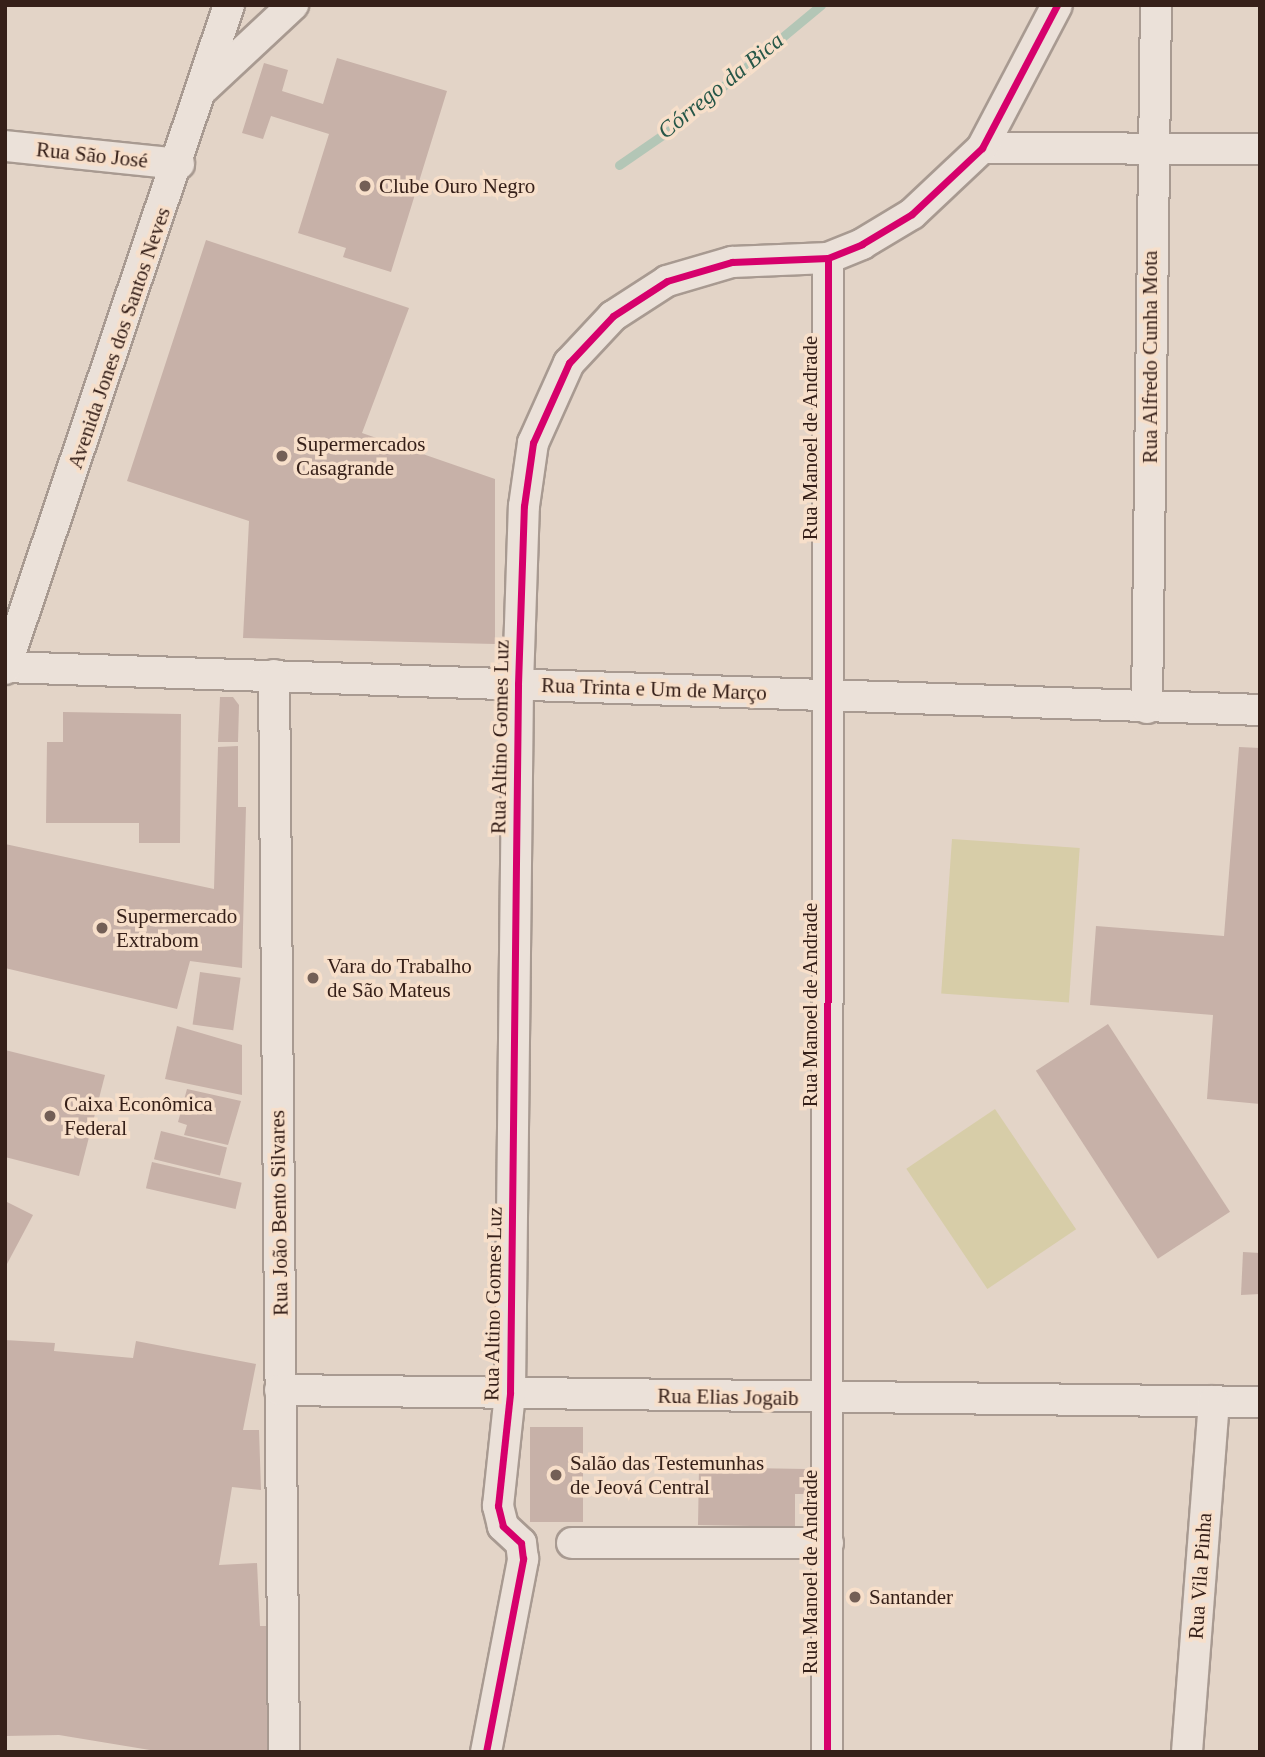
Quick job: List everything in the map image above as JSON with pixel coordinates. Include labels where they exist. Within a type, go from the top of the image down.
[{"type":"street","name":"Avenida Jones dos Santos Neves","points":[[6,668],[178,164],[229,5]]},
{"type":"street","points":[[201,91],[293,5]]},
{"type":"street","name":"Rua Altino Gomes Luz","points":[[486,1752],[523,1559],[521,1543],[499,1517],[510,1393],[518,684],[524,506],[533,443],[569,363],[613,316],[667,281],[732,262],[828,258],[862,244],[912,214],[982,148],[1057,5]]},
{"type":"street","name":"Rua Alfredo Cunha Mota","points":[[1147,708],[1152,150],[1156,5]]},
{"type":"street","name":"Rua São José","points":[[5,146],[178,164]]},
{"type":"street","points":[[982,148],[1260,149]]},
{"type":"street","name":"Rua Manoel de Andrade","points":[[827,1752],[828,258]]},
{"type":"street","name":"Rua Trinta e Um de Março","points":[[6,668],[1260,710]]},
{"type":"street","name":"Rua João Bento Silvares","points":[[274,675],[284,1752]]},
{"type":"street","name":"Rua Elias Jogaib","points":[[280,1390],[1260,1402]]},
{"type":"street","name":"Rua Vila Pinha","points":[[1187,1752],[1214,1401]]},
{"type":"street","points":[[572,1543],[828,1543]]},
{"type":"shaded area","points":[[952,839],[1080,848],[1069,1003],[941,994]]},
{"type":"shaded area","points":[[995,1109],[1076,1229],[987,1289],[906,1169]]},
{"type":"building","name":"Clube Ouro Negro","points":[[337,58],[447,91],[391,272],[343,257],[346,248],[298,233],[329,134],[271,116],[263,139],[242,133],[264,63],[288,70],[282,91],[323,104]]},
{"type":"building","name":"Supermercados Casagrande","points":[[206,240],[409,308],[362,433],[495,479],[495,644],[243,638],[249,521],[127,481]]},
{"type":"building","points":[[220,697],[233,697],[239,705],[238,742],[218,742]]},
{"type":"building","points":[[63,712],[181,714],[180,843],[139,843],[139,823],[46,823],[47,742],[63,742]]},
{"type":"building","name":"Supermercado Extrabom","points":[[238,746],[238,807],[246,807],[242,968],[190,961],[177,1009],[5,968],[5,844],[214,889],[218,747]]},
{"type":"building","points":[[1239,747],[1260,748],[1260,1104],[1207,1099],[1213,1015],[1090,1005],[1096,926],[1224,936]]},
{"type":"building","points":[[200,972],[241,978],[233,1030],[193,1024]]},
{"type":"building","points":[[1108,1024],[1230,1212],[1158,1259],[1036,1071]]},
{"type":"building","points":[[177,1026],[242,1045],[242,1095],[165,1079]]},
{"type":"building","name":"Caixa Econômica Federal","points":[[5,1050],[105,1075],[79,1176],[5,1157]]},
{"type":"building","points":[[187,1089],[241,1101],[228,1145],[184,1135],[187,1125],[178,1122]]},
{"type":"building","points":[[161,1131],[227,1147],[220,1176],[154,1159]]},
{"type":"building","points":[[152,1162],[242,1183],[236,1209],[146,1188]]},
{"type":"building","points":[[5,1201],[33,1215],[7,1264],[5,1263]]},
{"type":"building","points":[[1243,1252],[1260,1253],[1260,1294],[1241,1295]]},
{"type":"building","points":[[5,1340],[55,1343],[54,1351],[133,1358],[136,1341],[256,1364],[243,1430],[259,1430],[261,1490],[232,1487],[219,1565],[257,1563],[260,1626],[271,1626],[271,1752],[162,1752],[59,1735],[5,1736]]},
{"type":"building","name":"Salão das Testemunhas de Jeová Central","points":[[530,1427],[583,1427],[583,1522],[530,1522]]},
{"type":"building","points":[[699,1467],[806,1469],[806,1494],[795,1494],[795,1527],[698,1525]]},
{"type":"waterway","name":"Córrego da Bica","points":[[619,165],[674,127],[821,5]]},
{"type":"cycle path","points":[[486,1752],[523,1559],[521,1543],[503,1526],[498,1506],[510,1393],[518,684],[524,506],[533,443],[569,363],[613,316],[667,281],[732,262],[828,258],[862,244],[912,214],[982,148],[1057,5]]},
{"type":"cycle path","points":[[827,1752],[828,258]]},
{"type":"place","name":"Clube Ouro Negro","points":[[365,186]]},
{"type":"place","name":"Supermercados Casagrande","points":[[282,456]]},
{"type":"place","name":"Supermercado Extrabom","points":[[102,928]]},
{"type":"place","name":"Vara do Trabalho de São Mateus","points":[[313,978]]},
{"type":"place","name":"Caixa Econômica Federal","points":[[50,1116]]},
{"type":"place","name":"Salão das Testemunhas de Jeová Central","points":[[556,1475]]},
{"type":"place","name":"Santander","points":[[855,1597]]}]
